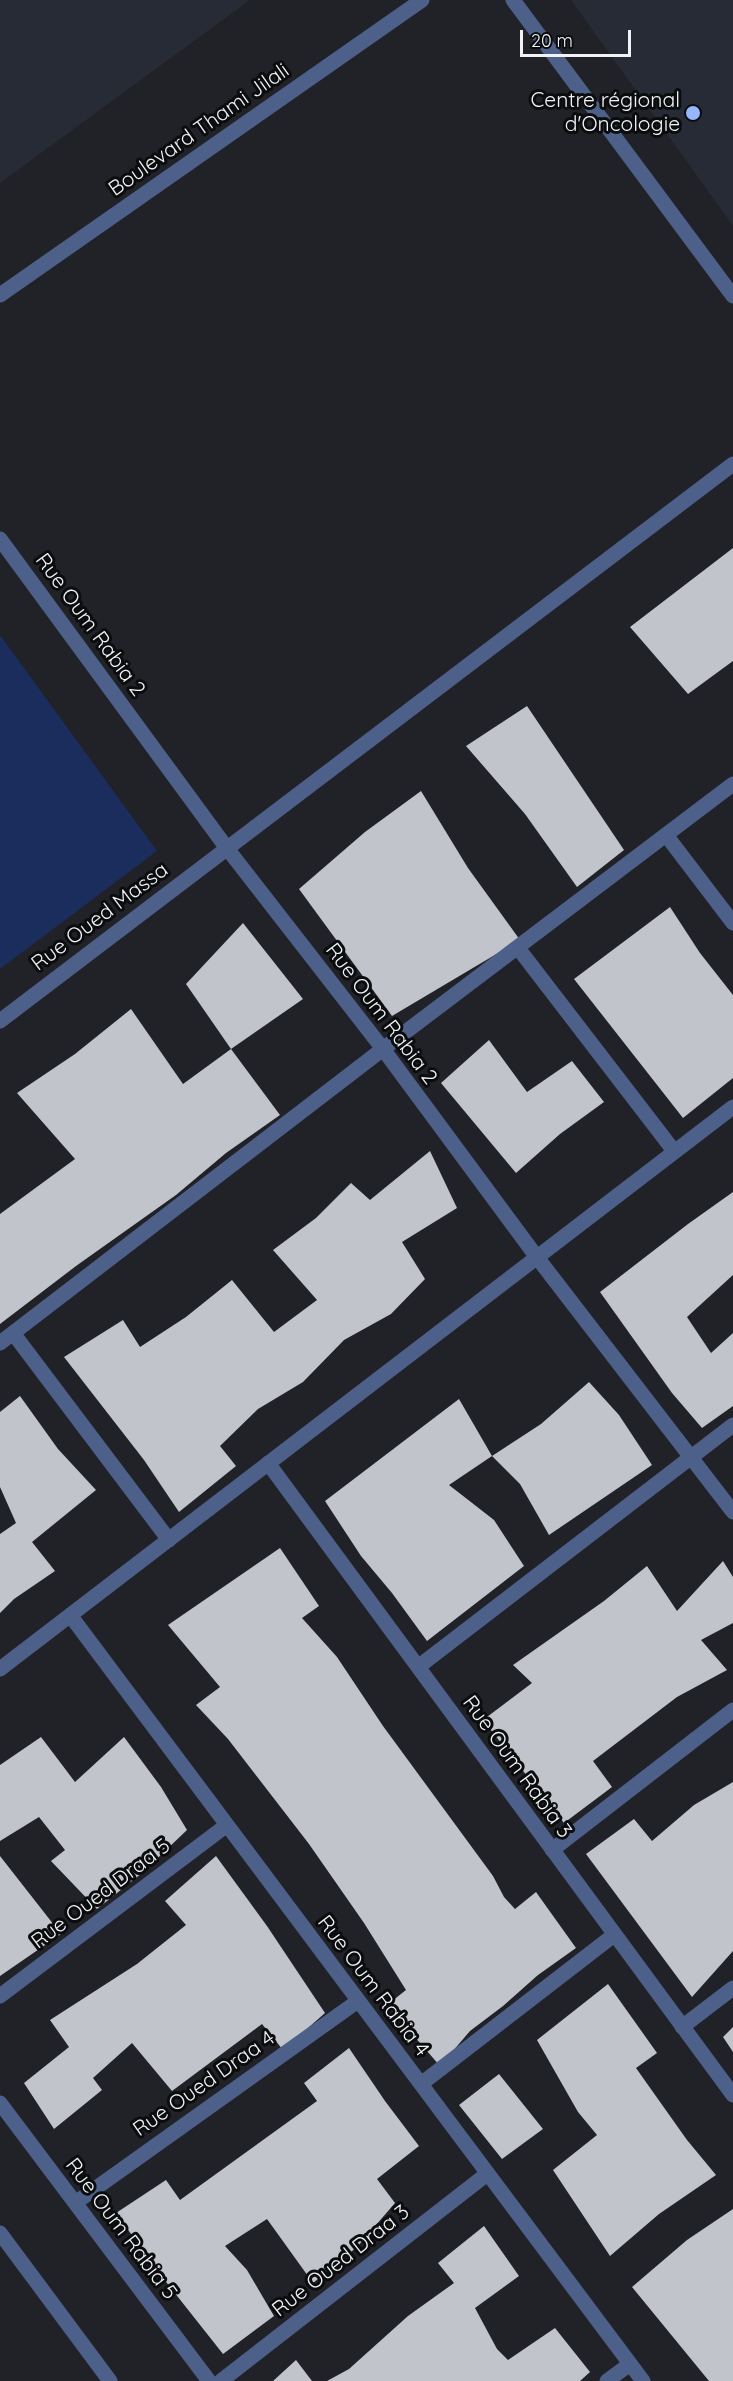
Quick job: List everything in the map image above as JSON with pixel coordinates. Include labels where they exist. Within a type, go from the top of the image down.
[{"type":"street","name":"Boulevard Thami Jilali","points":[[0,295],[422,0]]},
{"type":"street","points":[[513,0],[733,296]]},
{"type":"street","name":"Rue Oued Massa","points":[[0,1021],[226,847],[733,464]]},
{"type":"street","name":"Rue Oum Rabia 2","points":[[0,539],[226,847],[383,1049],[536,1256],[733,1512]]},
{"type":"street","points":[[0,1343],[733,784]]},
{"type":"street","points":[[666,835],[733,923]]},
{"type":"street","points":[[518,948],[674,1151]]},
{"type":"street","points":[[0,1669],[733,1107]]},
{"type":"street","points":[[13,1333],[169,1540]]},
{"type":"street","points":[[418,1667],[733,1425]]},
{"type":"street","name":"Rue Oum Rabia 3","points":[[268,1463],[733,2095]]},
{"type":"street","name":"Rue Oum Rabia 4","points":[[70,1615],[643,2381]]},
{"type":"street","points":[[552,1850],[733,1710]]},
{"type":"street","name":"Rue Oued Draa 5","points":[[0,1996],[227,1825]]},
{"type":"street","points":[[421,2084],[614,1935]]},
{"type":"street","points":[[682,2027],[733,1988]]},
{"type":"street","name":"Rue Oued Draa 4","points":[[75,2203],[358,2001]]},
{"type":"street","name":"Rue Oum Rabia 5","points":[[0,2103],[209,2381]]},
{"type":"street","name":"Rue Oued Draa 3","points":[[221,2381],[488,2174]]},
{"type":"street","points":[[0,2233],[110,2381]]},
{"type":"street","points":[[607,2381],[630,2364]]},
{"type":"shaded area","points":[[0,0],[250,0],[0,183]]},
{"type":"shaded area","name":"Centre régional d'Oncologie","points":[[571,0],[733,0],[733,226]]},
{"type":"shaded area","points":[[0,635],[157,851],[0,969]]},
{"type":"building","points":[[733,548],[733,661],[688,694],[630,627]]},
{"type":"building","points":[[527,706],[624,850],[577,887],[525,814],[466,746]]},
{"type":"building","points":[[421,791],[468,868],[520,940],[392,1016],[299,889],[365,832]]},
{"type":"building","points":[[670,907],[700,953],[733,995],[733,1078],[683,1118],[574,979]]},
{"type":"building","points":[[243,923],[303,999],[231,1049],[186,984]]},
{"type":"building","points":[[131,1009],[183,1084],[231,1049],[280,1115],[226,1153],[176,1195],[76,1266],[0,1324],[0,1214],[75,1159],[17,1093],[75,1054]]},
{"type":"building","points":[[489,1040],[527,1092],[572,1061],[604,1102],[560,1134],[516,1173],[441,1083]]},
{"type":"building","points":[[430,1151],[457,1208],[402,1242],[425,1279],[391,1314],[344,1340],[303,1382],[258,1409],[220,1446],[236,1466],[179,1512],[144,1460],[64,1357],[123,1320],[140,1347],[186,1317],[232,1280],[274,1332],[317,1300],[273,1250],[316,1218],[351,1183],[370,1200]]},
{"type":"building","points":[[733,1192],[733,1275],[687,1317],[711,1353],[733,1333],[733,1406],[702,1428],[672,1393],[600,1292]]},
{"type":"building","points":[[589,1382],[619,1415],[652,1465],[549,1535],[520,1484],[492,1456],[541,1424]]},
{"type":"building","points":[[20,1396],[58,1449],[96,1490],[32,1542],[55,1571],[14,1599],[0,1613],[0,1534],[16,1523],[0,1487],[0,1412]]},
{"type":"building","points":[[459,1399],[492,1456],[449,1485],[494,1520],[524,1566],[427,1641],[361,1556],[325,1501]]},
{"type":"building","points":[[280,1548],[319,1606],[302,1618],[337,1657],[383,1726],[493,1876],[504,1897],[515,1909],[536,1892],[576,1948],[538,1975],[470,2031],[440,2066],[387,2005],[406,1990],[364,1923],[309,1844],[228,1739],[196,1705],[220,1687],[168,1625]]},
{"type":"building","points":[[723,1561],[733,1577],[733,1623],[701,1640],[727,1670],[677,1697],[593,1761],[612,1787],[564,1823],[483,1720],[532,1683],[513,1665],[604,1601],[647,1566],[677,1611]]},
{"type":"building","points":[[41,1737],[75,1782],[124,1737],[161,1787],[187,1830],[142,1873],[97,1909],[51,1861],[65,1850],[39,1817],[0,1841],[0,1765]]},
{"type":"building","points":[[733,1782],[733,1951],[692,1997],[586,1854],[634,1819],[652,1841],[694,1805]]},
{"type":"building","points":[[0,1856],[61,1934],[0,1976]]},
{"type":"building","points":[[216,1856],[267,1926],[325,2013],[283,2050],[262,2024],[172,2091],[132,2043],[93,2078],[102,2090],[54,2129],[24,2083],[69,2047],[50,2020],[137,1964],[186,1925],[165,1901]]},
{"type":"building","points":[[608,1984],[657,2053],[636,2068],[687,2140],[716,2175],[659,2214],[610,2256],[553,2170],[597,2135],[578,2112],[537,2040]]},
{"type":"building","points":[[733,2027],[733,2052],[723,2037]]},
{"type":"building","points":[[349,2048],[419,2146],[377,2179],[395,2203],[357,2247],[313,2283],[267,2219],[225,2246],[247,2270],[274,2316],[223,2354],[159,2273],[116,2213],[166,2180],[180,2200],[317,2101],[304,2083]]},
{"type":"building","points":[[499,2074],[543,2129],[502,2159],[459,2105]]},
{"type":"building","points":[[733,2209],[733,2381],[709,2381],[632,2287],[687,2240]]},
{"type":"building","points":[[484,2226],[519,2276],[475,2308],[497,2349],[508,2360],[555,2328],[590,2372],[580,2381],[327,2381],[349,2369],[408,2316],[454,2283],[438,2263]]},
{"type":"building","points":[[296,2360],[312,2381],[273,2381]]},
{"type":"place","name":"Centre régional d'Oncologie","points":[[693,113]]}]
